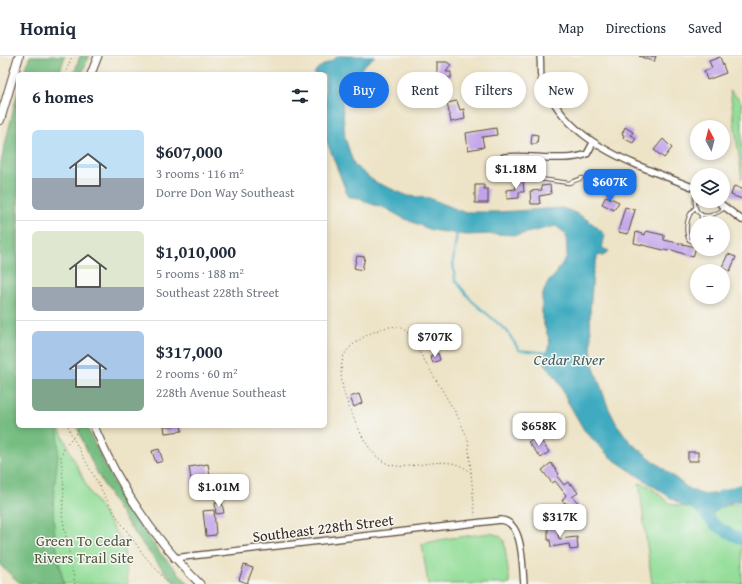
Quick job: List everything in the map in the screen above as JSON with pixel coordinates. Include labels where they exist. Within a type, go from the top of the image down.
[{"type":"main road","points":[[0,120],[19,56]]},
{"type":"street","points":[[92,72],[98,56]]},
{"type":"street","points":[[540,56],[542,78],[555,105],[566,119],[593,143],[623,159],[690,187]]},
{"type":"street","points":[[504,157],[538,156],[574,158],[587,154],[593,143]]},
{"type":"street","points":[[728,208],[742,220]]},
{"type":"street","points":[[95,428],[103,448],[143,519],[173,558],[200,584]]},
{"type":"street","name":"Southeast 228th Street","points":[[173,558],[501,520],[513,524],[518,537],[524,584]]},
{"type":"lane","points":[[538,156],[535,166],[536,175],[540,179],[569,183],[582,178]]},
{"type":"lane","points":[[690,240],[687,233],[690,214],[695,208],[700,214],[706,217],[714,216],[726,208]]},
{"type":"path","points":[[66,72],[72,56]]},
{"type":"path","points":[[471,474],[464,467],[454,463],[388,464],[376,456],[365,443],[346,401],[341,383],[343,356],[352,346],[375,330],[390,327],[401,328],[408,334],[457,415],[468,439],[476,523]]},
{"type":"path","points":[[69,428],[113,511],[143,554],[169,584]]},
{"type":"path","points":[[75,584],[62,511],[64,489],[61,456],[72,436],[80,428]]},
{"type":"green space","points":[[30,56],[65,56],[60,72],[24,72]]},
{"type":"green space","points":[[80,56],[89,56],[83,72],[75,72]]},
{"type":"green space","points":[[730,90],[742,103],[742,179]]},
{"type":"green space","points":[[16,99],[16,428],[57,428],[58,450],[53,514],[57,549],[64,584],[21,584],[0,565],[0,166]]},
{"type":"green space","name":"Green To Cedar Rivers Trail Site","points":[[26,428],[59,428],[89,491],[123,543],[128,584],[55,584]]},
{"type":"green space","points":[[78,428],[87,428],[122,500],[159,552],[189,584],[176,584],[146,548],[106,490]]},
{"type":"green space","points":[[639,483],[649,486],[669,503],[679,506],[698,509],[742,504],[742,584],[652,584]]},
{"type":"green space","points":[[490,533],[500,536],[504,541],[510,584],[428,584],[422,544],[444,539]]},
{"type":"water","name":"Cedar River","points":[[339,56],[375,56],[363,66],[359,72],[339,72],[339,108],[343,108],[345,138],[354,165],[375,182],[408,196],[429,198],[463,212],[499,212],[562,208],[585,218],[605,235],[602,248],[609,251],[603,256],[598,255],[593,272],[590,313],[592,362],[608,407],[616,423],[630,442],[689,489],[704,495],[739,491],[742,487],[742,501],[726,504],[712,514],[683,506],[610,457],[584,430],[557,379],[544,362],[550,342],[542,319],[542,297],[547,283],[554,276],[567,256],[566,234],[556,226],[518,235],[466,235],[431,230],[401,217],[385,208],[368,203],[360,198],[348,196],[327,142],[327,72],[315,72],[317,69]]},
{"type":"building","points":[[639,56],[656,56],[654,62]]},
{"type":"building","points":[[720,57],[726,73],[707,80],[704,71],[712,68],[709,61]]},
{"type":"building","points":[[437,62],[447,62],[451,65],[446,72],[437,72]]},
{"type":"building","points":[[457,101],[460,110],[464,109],[465,119],[451,122],[448,108],[453,108],[453,102]]},
{"type":"building","points":[[625,127],[633,132],[631,135],[636,138],[633,143],[623,138],[624,135],[622,134]]},
{"type":"building","points":[[496,128],[497,135],[482,137],[484,147],[468,150],[466,133]]},
{"type":"building","points":[[532,134],[538,135],[537,144],[531,144]]},
{"type":"building","points":[[663,139],[672,148],[664,158],[654,150]]},
{"type":"building","points":[[523,179],[524,192],[519,192],[519,198],[507,199],[506,190],[516,189],[515,180]]},
{"type":"building","points":[[475,185],[484,185],[484,189],[488,189],[488,203],[475,203]]},
{"type":"building","points":[[550,185],[551,194],[539,196],[540,204],[531,204],[530,191],[542,190],[541,186]]},
{"type":"building","points":[[734,186],[742,189],[742,199],[731,195]]},
{"type":"building","points":[[606,196],[619,202],[614,210],[602,204]]},
{"type":"building","points":[[625,207],[635,210],[628,234],[618,232]]},
{"type":"building","points":[[646,231],[664,235],[664,240],[690,246],[690,256],[669,249],[668,251],[634,243],[636,232],[645,235]]},
{"type":"building","points":[[730,255],[736,257],[730,271],[730,264],[723,264],[727,256]]},
{"type":"building","points":[[357,256],[365,257],[362,270],[354,268]]},
{"type":"building","points":[[438,353],[440,360],[433,363],[430,356]]},
{"type":"building","points":[[359,394],[362,403],[354,407],[350,397]]},
{"type":"building","points":[[164,428],[181,428],[182,431],[165,433]]},
{"type":"building","points":[[538,436],[549,452],[541,458],[528,442]]},
{"type":"building","points":[[159,449],[163,461],[156,463],[152,451]]},
{"type":"building","points":[[688,452],[698,452],[698,461],[688,461]]},
{"type":"building","points":[[551,463],[559,474],[557,476],[564,485],[568,482],[570,485],[572,484],[578,493],[572,497],[579,503],[576,509],[562,501],[566,495],[555,481],[552,483],[542,470]]},
{"type":"building","points":[[208,464],[211,483],[192,486],[189,467]]},
{"type":"building","points":[[215,503],[222,503],[224,513],[216,514]]},
{"type":"building","points":[[214,510],[216,535],[206,536],[203,511]]},
{"type":"building","points":[[557,522],[559,539],[577,537],[578,549],[570,550],[569,544],[551,547],[550,540],[548,540],[548,524]]},
{"type":"building","points":[[244,565],[253,568],[247,583],[239,580]]},
{"type":"waterway","points":[[457,232],[453,261],[455,280],[472,301],[507,331],[519,350],[549,353]]},
{"type":"waterway","name":"Cedar River","points":[[721,496],[742,489]]},
{"type":"waterway","name":"Cedar River","points":[[694,503],[716,526],[742,540]]}]
